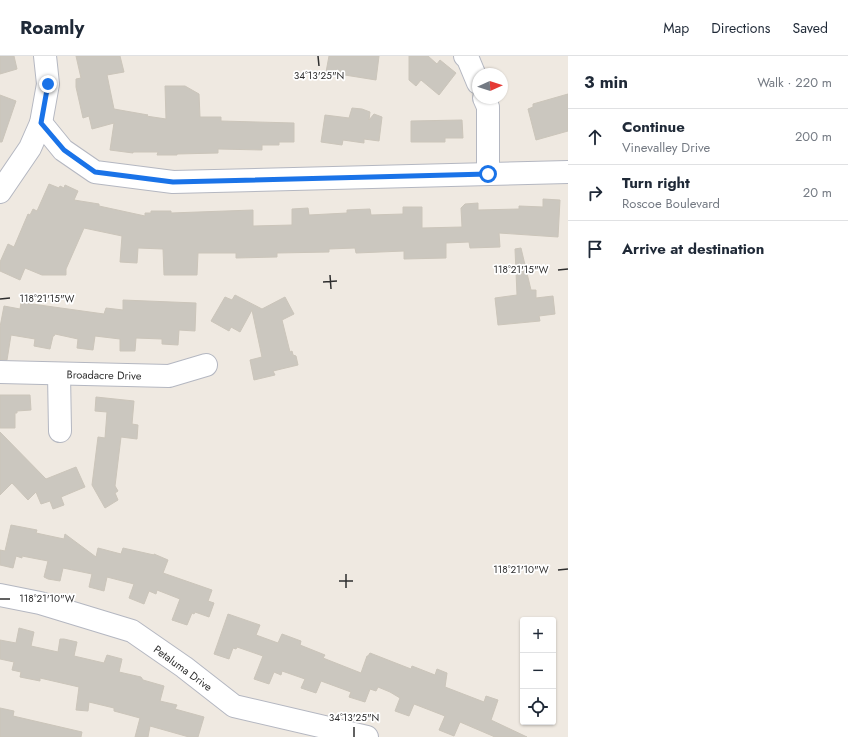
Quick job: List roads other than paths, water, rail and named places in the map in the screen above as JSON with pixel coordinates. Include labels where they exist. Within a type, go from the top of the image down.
[{"type":"street","points":[[0,192],[30,148],[41,123],[48,84],[45,56]]},
{"type":"street","points":[[465,56],[472,69]]},
{"type":"street","points":[[487,104],[488,107],[488,174]]},
{"type":"street","points":[[41,123],[64,150],[95,172],[173,182],[568,172]]},
{"type":"street","name":"Broadacre Drive","points":[[0,372],[169,376],[206,364]]},
{"type":"street","points":[[59,374],[60,431]]},
{"type":"street","name":"Petaluma Drive","points":[[0,595],[40,603],[132,631],[184,667],[234,706],[367,737]]}]
